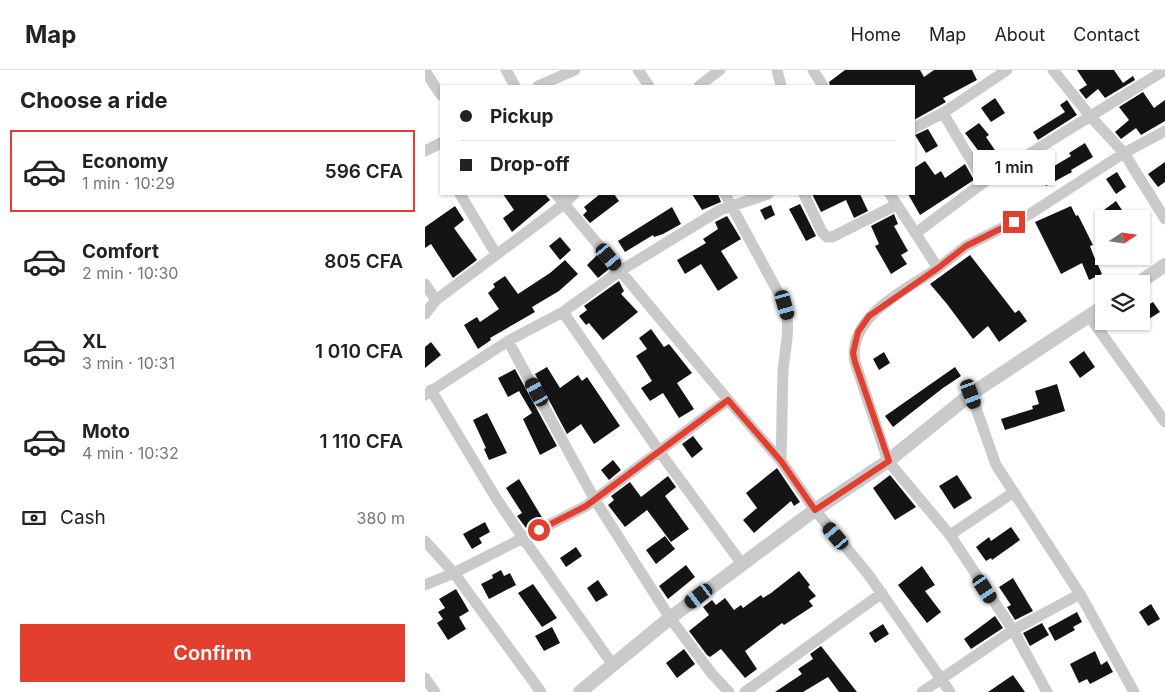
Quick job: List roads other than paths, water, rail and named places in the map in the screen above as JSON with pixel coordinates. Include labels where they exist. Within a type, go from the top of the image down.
[{"type":"street","points":[[506,70],[514,85]]},
{"type":"street","points":[[540,85],[575,70]]},
{"type":"street","points":[[638,70],[648,85]]},
{"type":"street","points":[[700,85],[720,70]]},
{"type":"street","points":[[777,70],[781,85]]},
{"type":"street","points":[[813,70],[822,85]]},
{"type":"street","points":[[915,127],[943,113],[1007,70]]},
{"type":"street","points":[[1053,70],[1090,116],[1124,153],[1165,219]]},
{"type":"street","points":[[916,233],[984,182],[1165,70]]},
{"type":"street","points":[[426,75],[440,94]]},
{"type":"street","points":[[943,113],[984,182]]},
{"type":"street","points":[[1047,692],[1013,630],[950,535],[889,461],[855,362],[853,353],[855,342],[858,332],[869,316],[966,246],[1030,214],[1124,153],[1165,131]]},
{"type":"street","points":[[425,151],[440,144]]},
{"type":"street","points":[[461,195],[496,254]]},
{"type":"street","points":[[557,195],[781,461],[815,510],[882,593],[950,692]]},
{"type":"street","points":[[425,314],[436,300],[564,204],[573,195]]},
{"type":"street","points":[[725,195],[785,305],[788,316],[788,340],[783,368],[781,461]]},
{"type":"street","points":[[613,665],[523,538],[496,498],[458,432],[428,392],[508,340],[563,312],[620,271],[720,210],[765,195]]},
{"type":"street","points":[[804,195],[822,232],[827,237],[832,237],[896,205]]},
{"type":"street","points":[[890,195],[938,268]]},
{"type":"street","points":[[1150,275],[1165,265]]},
{"type":"street","points":[[425,284],[436,300]]},
{"type":"street","points":[[563,312],[659,451],[742,564]]},
{"type":"street","points":[[580,692],[670,618],[815,510],[889,461],[971,394],[1095,312]]},
{"type":"street","points":[[1089,316],[1165,422]]},
{"type":"street","points":[[508,340],[595,500],[670,618],[712,674],[729,692]]},
{"type":"street","points":[[971,394],[996,465],[1080,594],[1134,692]]},
{"type":"street","points":[[425,584],[454,574],[595,500],[728,400]]},
{"type":"street","points":[[950,535],[1014,492]]},
{"type":"street","points":[[425,541],[454,574],[541,692]]},
{"type":"street","points":[[745,692],[882,593]]},
{"type":"street","points":[[922,692],[1013,630],[1080,594]]},
{"type":"street","points":[[425,678],[435,692]]}]
